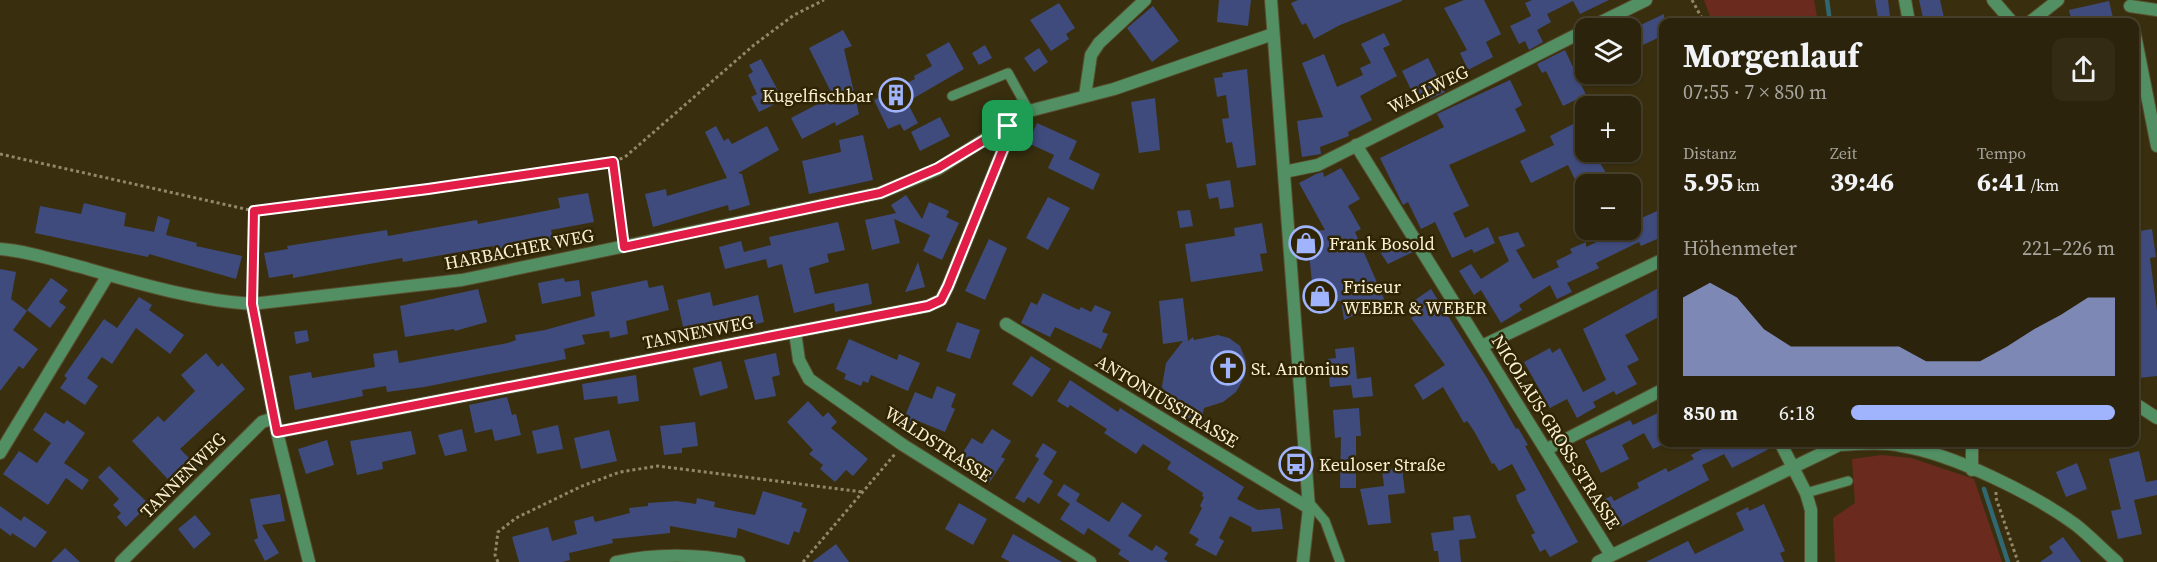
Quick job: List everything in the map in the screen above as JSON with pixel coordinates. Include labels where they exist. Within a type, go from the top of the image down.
[{"type":"street","points":[[1085,96],[1088,69],[1095,49],[1145,0]]},
{"type":"street","points":[[1271,0],[1309,504],[1303,562]]},
{"type":"street","name":"WALLWEG","points":[[1609,18],[1646,0]]},
{"type":"street","points":[[1905,0],[1908,18]]},
{"type":"street","points":[[1993,0],[2009,18]]},
{"type":"street","points":[[2035,18],[2058,0]]},
{"type":"street","points":[[2132,18],[2129,3],[2157,10]]},
{"type":"street","name":"HARBACHER WEG","points":[[0,249],[34,254],[192,297],[252,304],[462,280],[880,193],[938,168],[1029,111],[1193,63],[1273,34]]},
{"type":"street","name":"WALLWEG","points":[[1284,172],[1318,165],[1575,35]]},
{"type":"street","points":[[2139,55],[2157,146]]},
{"type":"street","name":"TANNENWEG","points":[[277,432],[928,306],[941,300],[1004,147],[1008,126]]},
{"type":"street","name":"NICOLAUS-GROSS-STRASSE","points":[[1356,145],[1611,555]]},
{"type":"street","points":[[1482,346],[1659,261]]},
{"type":"street","points":[[0,453],[108,274]]},
{"type":"street","points":[[252,304],[277,432],[309,562]]},
{"type":"street","name":"ANTONIUSSTRASSE","points":[[1006,324],[1309,504]]},
{"type":"street","name":"WALDSTRASSE","points":[[795,332],[799,360],[809,379],[903,444],[1090,562]]},
{"type":"street","points":[[1547,449],[1659,392]]},
{"type":"street","points":[[2139,406],[2157,418]]},
{"type":"street","name":"TANNENWEG","points":[[120,562],[262,422],[274,418]]},
{"type":"street","points":[[1782,447],[1806,493],[1811,510],[1811,562]]},
{"type":"street","points":[[1598,562],[1835,447]]},
{"type":"street","points":[[1907,447],[1940,456],[2033,499],[2076,525],[2117,562]]},
{"type":"street","points":[[1972,447],[1972,470]]},
{"type":"street","points":[[616,562],[644,556],[689,555],[739,562]]},
{"type":"lane","points":[[952,96],[1008,73],[1029,111]]},
{"type":"lane","points":[[1806,493],[1848,481]]},
{"type":"lane","points":[[1309,504],[1325,521],[1340,562]]},
{"type":"path","points":[[0,154],[254,211],[538,175],[613,162],[625,157],[754,45],[794,15],[824,0]]},
{"type":"path","points":[[1692,0],[1702,18]]},
{"type":"path","points":[[613,162],[624,247]]},
{"type":"path","points":[[252,304],[254,211]]},
{"type":"path","points":[[803,562],[903,444]]},
{"type":"path","points":[[498,562],[495,555],[498,532],[516,518],[582,486],[620,472],[658,466],[863,492]]},
{"type":"path","points":[[1998,482],[1996,498],[2018,562]]},
{"type":"shaded area","points":[[1704,0],[1814,0],[1817,18],[1711,18]]},
{"type":"shaded area","points":[[1882,455],[1911,458],[1974,479],[2002,562],[1835,562],[1833,518],[1855,503],[1852,459]]},
{"type":"building","points":[[1219,0],[1251,0],[1248,26],[1217,22]]},
{"type":"building","points":[[1298,0],[1402,1],[1340,25],[1314,39],[1306,23],[1302,25],[1291,3]]},
{"type":"building","points":[[1464,0],[1484,0],[1501,34],[1486,42],[1493,57],[1468,70],[1460,53],[1467,50],[1444,8]]},
{"type":"building","points":[[1532,0],[1609,0],[1580,14],[1573,1],[1547,14],[1551,22],[1537,30],[1543,42],[1529,50],[1525,41],[1519,44],[1510,26],[1531,16],[1525,3]]},
{"type":"building","points":[[1875,0],[1888,0],[1890,16],[1878,18]]},
{"type":"building","points":[[1919,0],[1940,0],[1944,18],[1923,18]]},
{"type":"building","points":[[2109,1],[2113,18],[2071,18],[2069,10]]},
{"type":"building","points":[[1059,3],[1075,28],[1066,34],[1069,39],[1051,51],[1030,20]]},
{"type":"building","points":[[1153,6],[1179,41],[1152,62],[1127,28]]},
{"type":"building","points":[[1664,14],[1664,18],[1659,18],[1659,37],[1641,46],[1641,25]]},
{"type":"building","points":[[843,30],[852,46],[844,49],[859,114],[836,126],[835,122],[802,139],[791,118],[833,96],[809,48]]},
{"type":"building","points":[[1384,33],[1390,45],[1383,48],[1397,76],[1360,96],[1372,120],[1348,132],[1349,136],[1320,147],[1321,154],[1302,157],[1297,121],[1323,117],[1302,63],[1324,54],[1337,87],[1363,75],[1360,68],[1371,63],[1361,44]]},
{"type":"building","points":[[949,42],[964,69],[907,102],[918,123],[904,131],[900,124],[888,129],[874,100],[915,79],[914,76],[932,66],[926,55]]},
{"type":"building","points":[[985,45],[992,58],[979,65],[972,53]]},
{"type":"building","points":[[1039,48],[1048,62],[1034,72],[1024,58]]},
{"type":"building","points":[[1565,50],[1575,71],[1575,84],[1581,84],[1586,95],[1575,96],[1575,100],[1563,106],[1546,71],[1542,73],[1537,64]]},
{"type":"building","points":[[1428,58],[1445,92],[1430,99],[1428,94],[1416,100],[1402,71]]},
{"type":"building","points":[[761,59],[783,100],[759,112],[751,97],[757,94],[748,75],[753,72],[749,65]]},
{"type":"building","points":[[1247,69],[1256,165],[1237,168],[1232,142],[1226,143],[1222,119],[1229,118],[1226,95],[1217,97],[1214,78],[1223,77],[1222,73]]},
{"type":"building","points":[[1510,80],[1522,105],[1515,109],[1526,131],[1449,165],[1469,206],[1453,213],[1465,238],[1488,227],[1495,243],[1474,253],[1472,249],[1452,258],[1435,222],[1421,229],[1408,202],[1403,205],[1380,158],[1444,127],[1437,114]]},
{"type":"building","points":[[1155,98],[1160,150],[1139,153],[1131,102]]},
{"type":"building","points":[[940,117],[950,136],[920,151],[911,132]]},
{"type":"building","points":[[1037,123],[1077,141],[1069,159],[1100,174],[1093,190],[1048,168],[1054,155],[1028,143]]},
{"type":"building","points":[[1575,123],[1575,162],[1599,162],[1607,174],[1575,174],[1575,180],[1568,165],[1531,183],[1520,161],[1554,145],[1550,136]]},
{"type":"building","points":[[716,126],[724,141],[728,138],[732,144],[767,126],[779,150],[738,173],[742,174],[750,205],[729,211],[728,205],[653,227],[645,194],[666,189],[667,196],[727,178],[705,132]]},
{"type":"building","points":[[863,135],[873,180],[809,194],[802,161],[841,152],[839,140]]},
{"type":"building","points":[[1341,168],[1360,199],[1348,206],[1361,229],[1355,232],[1385,301],[1344,320],[1341,301],[1314,303],[1309,253],[1303,254],[1301,232],[1325,230],[1299,183],[1323,172],[1324,177]]},
{"type":"building","points":[[1230,180],[1234,207],[1220,209],[1218,197],[1209,199],[1206,184]]},
{"type":"building","points":[[588,193],[594,222],[551,230],[553,239],[494,250],[493,246],[403,262],[402,258],[293,278],[293,274],[269,278],[264,253],[288,249],[287,246],[387,230],[388,236],[477,220],[478,224],[560,208],[558,198]]},
{"type":"building","points":[[906,195],[922,219],[929,202],[949,211],[946,217],[959,223],[942,260],[923,251],[930,235],[894,219],[900,243],[872,250],[865,220],[896,213],[891,205]]},
{"type":"building","points":[[1048,197],[1070,208],[1048,250],[1026,238]]},
{"type":"building","points":[[84,203],[126,213],[124,226],[154,232],[158,216],[170,220],[166,235],[197,243],[196,246],[242,256],[236,279],[149,254],[148,257],[35,233],[40,206],[81,214]]},
{"type":"building","points":[[1190,210],[1193,226],[1180,228],[1177,211]]},
{"type":"building","points":[[1659,210],[1659,238],[1641,246],[1639,242],[1596,263],[1599,268],[1567,283],[1572,292],[1557,299],[1550,285],[1519,305],[1522,310],[1501,323],[1481,290],[1474,295],[1459,271],[1471,264],[1481,279],[1509,261],[1498,237],[1518,232],[1525,246],[1516,250],[1533,279],[1559,267],[1556,261],[1572,253],[1570,249],[1586,242],[1586,247],[1601,240],[1641,240],[1641,218]]},
{"type":"building","points":[[838,222],[845,250],[827,254],[829,262],[809,268],[815,294],[868,283],[872,304],[835,312],[834,303],[794,313],[782,264],[768,268],[766,259],[725,269],[719,247],[741,241],[744,252],[771,245],[769,237]]},
{"type":"building","points":[[1262,223],[1267,253],[1260,254],[1263,271],[1191,282],[1185,244],[1235,236],[1234,228]]},
{"type":"building","points":[[2152,229],[2156,257],[2150,258],[2157,311],[2157,376],[2139,378],[2139,231]]},
{"type":"building","points":[[989,239],[1007,248],[985,300],[965,291]]},
{"type":"building","points":[[1405,239],[1413,252],[1388,264],[1380,252]]},
{"type":"building","points":[[918,262],[925,287],[905,292]]},
{"type":"building","points":[[0,269],[16,272],[11,299],[27,311],[13,330],[38,349],[23,369],[19,366],[0,391]]},
{"type":"building","points":[[51,278],[68,290],[59,302],[66,307],[50,328],[27,310]]},
{"type":"building","points":[[564,278],[565,282],[579,280],[581,296],[542,304],[538,283]]},
{"type":"building","points":[[647,280],[649,288],[663,285],[669,310],[626,321],[628,334],[610,338],[609,331],[582,335],[585,344],[564,349],[566,359],[424,387],[387,392],[386,386],[362,390],[363,396],[295,410],[289,376],[311,372],[312,378],[375,367],[373,354],[397,350],[399,363],[508,343],[516,340],[515,335],[545,330],[595,316],[591,292]]},
{"type":"building","points":[[1659,288],[1659,317],[1625,335],[1639,360],[1627,366],[1637,384],[1616,395],[1614,391],[1593,402],[1596,407],[1577,418],[1567,399],[1550,408],[1524,362],[1550,348],[1552,353],[1560,348],[1583,392],[1606,380],[1583,329]]},
{"type":"building","points":[[478,289],[487,322],[455,331],[454,329],[405,337],[400,306]]},
{"type":"building","points":[[1431,289],[1528,445],[1525,446],[1578,542],[1550,557],[1545,549],[1540,552],[1531,535],[1535,533],[1516,495],[1526,490],[1512,464],[1499,471],[1494,463],[1492,464],[1474,431],[1467,421],[1464,423],[1443,387],[1423,400],[1414,385],[1445,365],[1411,318],[1419,313],[1412,302]]},
{"type":"building","points":[[710,292],[713,306],[758,295],[764,322],[733,330],[732,323],[685,335],[677,300]]},
{"type":"building","points":[[1043,293],[1079,310],[1081,307],[1091,312],[1095,305],[1111,312],[1102,332],[1108,334],[1101,349],[1055,327],[1050,337],[1021,323],[1031,302],[1037,305]]},
{"type":"building","points":[[139,297],[152,305],[149,310],[184,335],[170,354],[136,328],[112,364],[102,357],[87,378],[98,386],[85,405],[60,388],[67,378],[64,376],[104,319],[117,328]]},
{"type":"building","points":[[1183,298],[1188,341],[1193,337],[1194,340],[1218,335],[1229,338],[1240,346],[1246,361],[1245,376],[1236,392],[1223,402],[1204,408],[1200,425],[1184,421],[1174,413],[1165,399],[1162,386],[1166,363],[1183,341],[1163,344],[1159,301]]},
{"type":"building","points":[[957,322],[980,330],[970,359],[946,351]]},
{"type":"building","points":[[307,330],[309,341],[296,344],[294,332]]},
{"type":"building","points":[[849,339],[897,360],[899,354],[920,363],[908,391],[871,375],[868,383],[863,381],[861,386],[844,379],[846,374],[836,369]]},
{"type":"building","points":[[1354,347],[1357,379],[1371,377],[1373,396],[1353,398],[1351,385],[1330,387],[1327,359],[1336,358],[1335,349]]},
{"type":"building","points":[[206,353],[218,367],[222,363],[245,389],[180,449],[200,469],[178,490],[132,441],[158,416],[164,422],[195,391],[181,375]]},
{"type":"building","points":[[776,353],[780,375],[772,377],[776,396],[755,400],[744,360]]},
{"type":"building","points":[[1031,356],[1051,369],[1032,397],[1012,384]]},
{"type":"building","points":[[721,361],[728,388],[700,396],[693,368]]},
{"type":"building","points":[[636,375],[639,401],[618,404],[617,396],[584,400],[582,384]]},
{"type":"building","points":[[1070,380],[1118,412],[1120,408],[1244,487],[1237,499],[1258,510],[1280,508],[1283,529],[1252,532],[1251,527],[1230,516],[1219,538],[1224,541],[1216,556],[1195,545],[1199,539],[1189,533],[1202,508],[1200,506],[1204,497],[1203,493],[1167,469],[1171,462],[1143,444],[1136,454],[1104,433],[1107,429],[1070,405],[1068,408],[1057,401]]},
{"type":"building","points":[[937,386],[956,394],[951,407],[955,409],[945,432],[918,421],[913,434],[900,428],[915,392],[932,399]]},
{"type":"building","points":[[507,397],[512,415],[516,414],[521,435],[495,441],[492,429],[475,433],[469,405]]},
{"type":"building","points":[[808,401],[823,417],[828,412],[837,422],[831,428],[868,459],[853,476],[846,470],[835,482],[820,469],[823,465],[809,454],[813,450],[787,422]]},
{"type":"building","points":[[1359,408],[1361,436],[1356,436],[1356,488],[1340,488],[1341,437],[1335,438],[1333,410]]},
{"type":"building","points":[[45,412],[64,424],[67,420],[85,433],[64,463],[89,480],[82,490],[66,478],[48,505],[3,474],[19,451],[37,463],[51,443],[33,430]]},
{"type":"building","points":[[1659,412],[1659,446],[1653,449],[1644,433],[1622,445],[1629,459],[1601,473],[1585,441],[1630,420],[1633,425]]},
{"type":"building","points":[[695,422],[698,446],[682,448],[682,453],[664,455],[660,426]]},
{"type":"building","points":[[558,425],[563,449],[537,454],[532,431]]},
{"type":"building","points":[[462,429],[467,451],[445,456],[438,435]]},
{"type":"building","points":[[992,429],[1011,441],[1001,457],[1005,459],[989,483],[978,476],[981,471],[960,457],[972,438],[982,444]]},
{"type":"building","points":[[609,430],[617,461],[581,469],[574,438]]},
{"type":"building","points":[[411,431],[416,454],[382,462],[383,469],[357,475],[350,441]]},
{"type":"building","points":[[327,440],[334,465],[306,474],[298,449]]},
{"type":"building","points":[[1043,443],[1057,452],[1043,474],[1053,481],[1039,504],[1028,497],[1024,503],[1015,498],[1039,459],[1035,456]]},
{"type":"building","points":[[1706,447],[1773,447],[1732,468],[1724,454],[1702,465],[1709,480],[1620,527],[1612,511],[1607,513],[1601,501],[1611,496],[1614,501],[1639,488],[1637,483],[1666,468],[1668,472],[1694,459],[1691,455]]},
{"type":"building","points":[[2139,451],[2146,482],[2157,480],[2157,495],[2134,500],[2142,534],[2118,539],[2111,511],[2121,509],[2109,459]]},
{"type":"building","points":[[2077,463],[2087,489],[2066,497],[2056,472]]},
{"type":"building","points":[[109,466],[149,504],[126,527],[117,517],[121,513],[113,505],[119,499],[98,477]]},
{"type":"building","points":[[1402,468],[1405,493],[1388,495],[1391,523],[1368,525],[1360,489],[1384,486],[1382,471]]},
{"type":"building","points":[[1064,484],[1080,494],[1076,501],[1109,522],[1122,502],[1142,515],[1128,536],[1152,551],[1156,545],[1168,553],[1164,559],[1168,562],[1130,562],[1118,554],[1121,550],[1088,528],[1084,535],[1060,519],[1070,504],[1057,495]]},
{"type":"building","points":[[763,491],[803,503],[801,507],[807,509],[799,533],[794,531],[789,545],[738,528],[736,538],[670,526],[670,533],[612,539],[613,543],[569,553],[570,560],[562,562],[519,562],[512,537],[548,527],[552,541],[577,534],[574,521],[593,516],[595,522],[630,513],[629,508],[648,506],[648,503],[677,501],[696,504],[697,498],[715,502],[714,507],[755,515]]},
{"type":"building","points":[[280,494],[285,521],[262,525],[279,553],[265,561],[254,540],[258,538],[250,499]]},
{"type":"building","points":[[959,503],[987,519],[973,545],[945,529]]},
{"type":"building","points":[[1764,504],[1785,551],[1780,553],[1784,562],[1646,562],[1688,541],[1695,554],[1744,530],[1736,513],[1748,507],[1749,511]]},
{"type":"building","points":[[0,506],[21,521],[24,516],[47,532],[35,548],[0,528]]},
{"type":"building","points":[[195,515],[211,534],[194,549],[178,529]]},
{"type":"building","points":[[1470,515],[1476,538],[1459,540],[1461,562],[1439,562],[1438,551],[1434,551],[1431,533],[1454,530],[1453,517]]},
{"type":"building","points":[[1013,534],[1062,562],[1010,562],[1001,557]]},
{"type":"building","points":[[2063,537],[2081,562],[2040,562],[2053,553],[2049,547]]},
{"type":"building","points":[[836,544],[849,562],[812,562]]},
{"type":"building","points":[[65,548],[80,562],[51,562]]},
{"type":"waterway","points":[[1827,0],[1829,18]]},
{"type":"waterway","points":[[1984,489],[2008,562]]},
{"type":"place","name":"Kugelfischbar","points":[[896,95]]},
{"type":"place","name":"Frank Bosold","points":[[1306,243]]},
{"type":"place","name":"Friseur WEBER & WEBER","points":[[1320,296]]},
{"type":"place","name":"St. Antonius","points":[[1228,368]]},
{"type":"place","name":"Keuloser Straße","points":[[1296,464]]},
{"type":"route","points":[[1008,126],[1004,147],[948,286],[941,300],[928,306],[277,432],[252,304],[254,211],[284,209],[572,170],[613,162],[624,247],[880,193],[938,168],[1008,126]]}]
